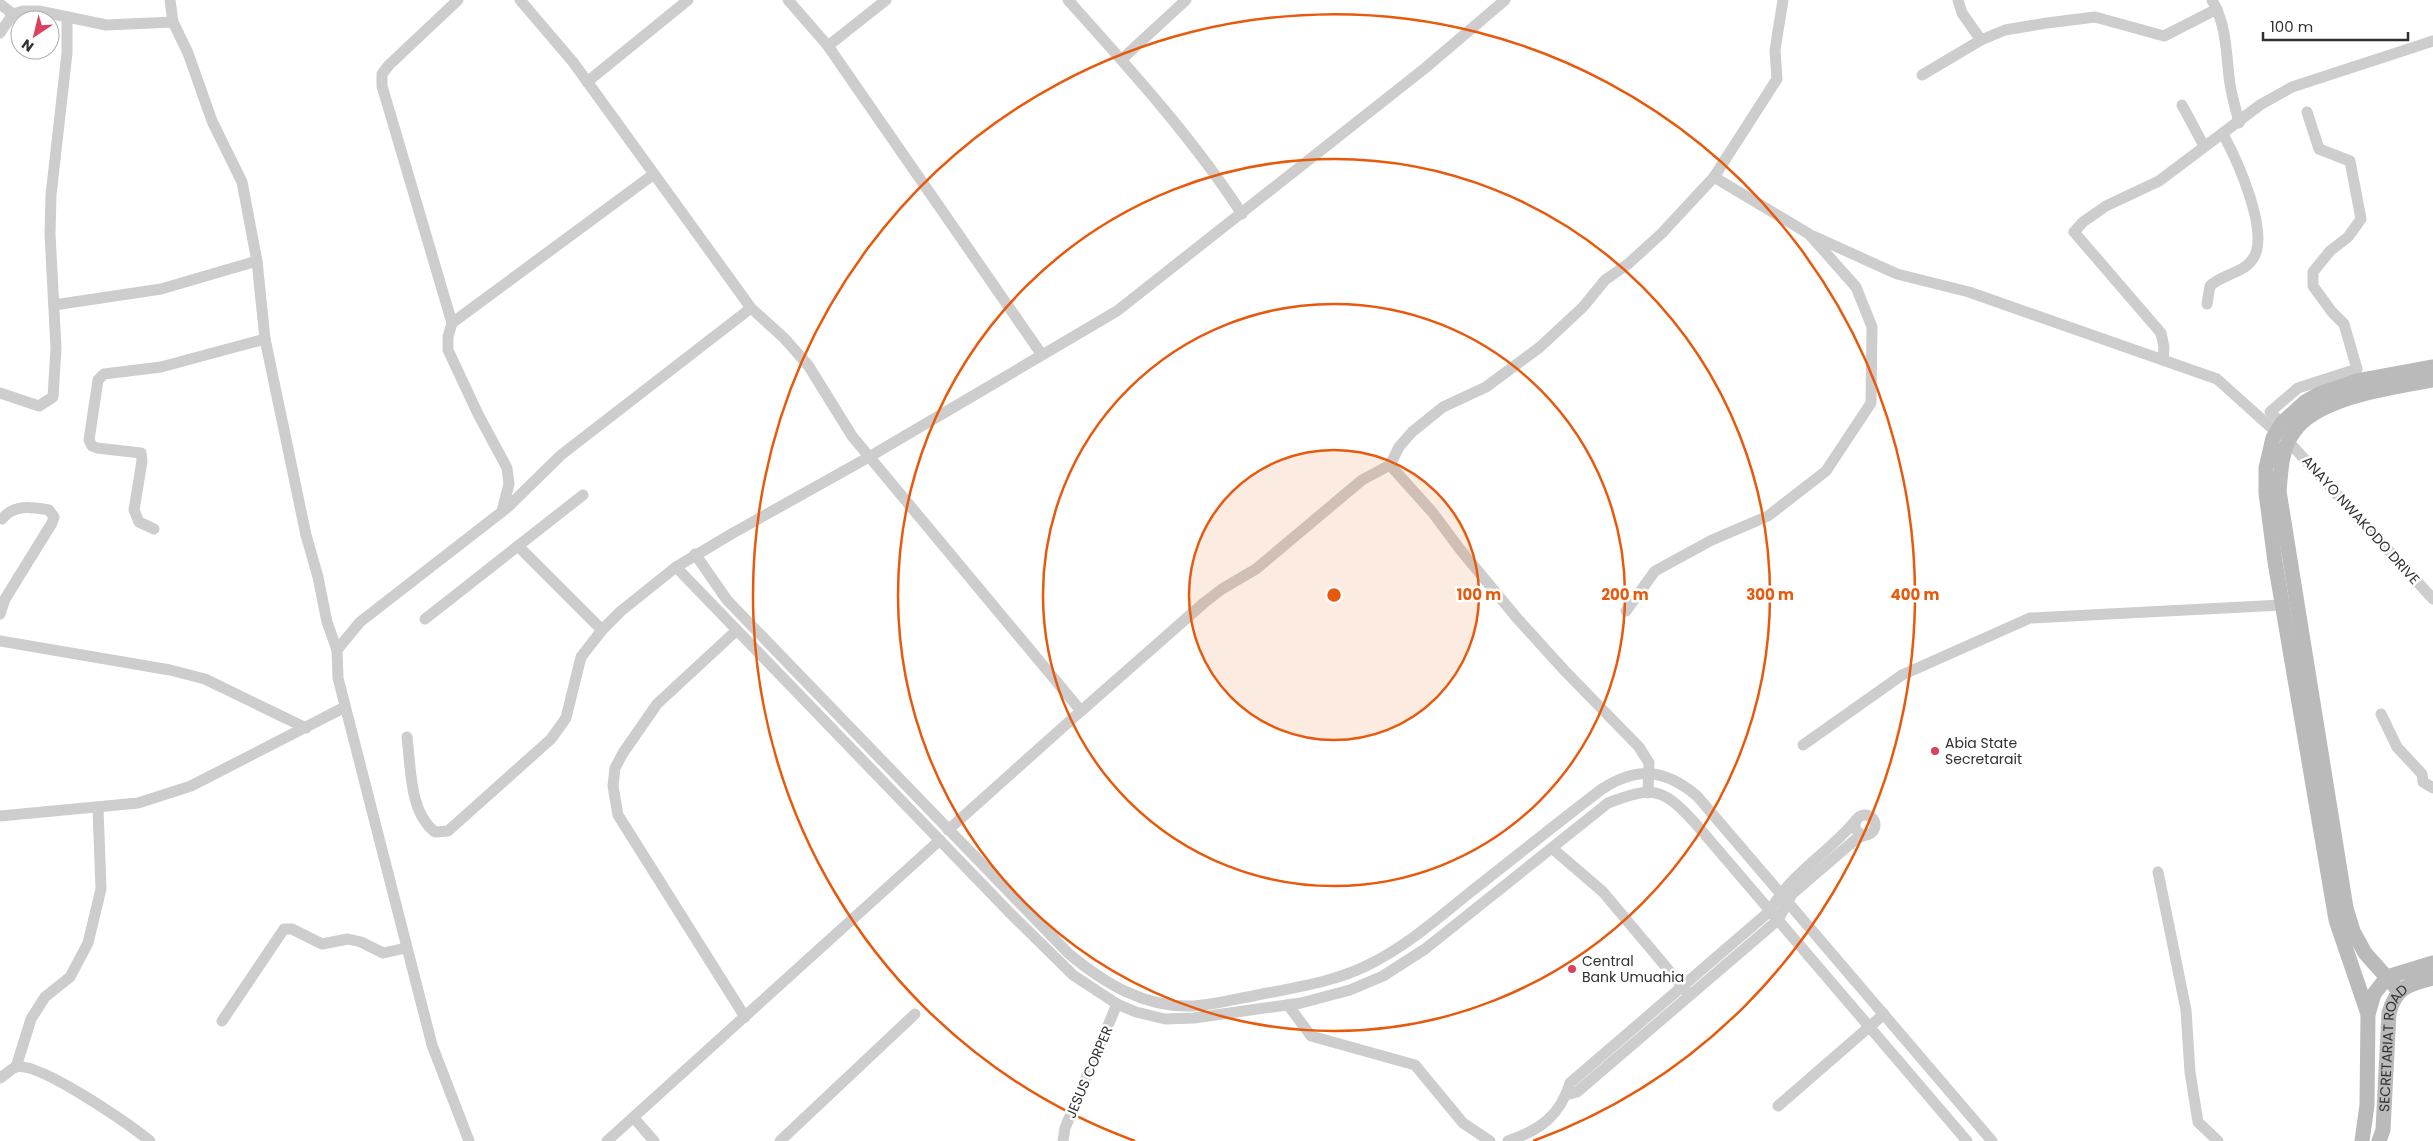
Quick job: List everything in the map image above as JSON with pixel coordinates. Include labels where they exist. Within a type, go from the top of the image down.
[{"type":"street","points":[[170,0],[173,22],[188,53],[212,121],[242,182],[258,261],[265,339],[306,535],[318,576],[327,622],[337,650],[338,678],[378,826],[406,948],[432,1045],[468,1141]]},
{"type":"street","points":[[458,0],[389,65],[382,74],[382,86],[452,323],[448,337],[448,350],[478,414],[507,468],[509,484],[502,511]]},
{"type":"street","points":[[520,0],[573,62],[751,308],[784,338],[808,365],[852,436],[1081,711]]},
{"type":"street","points":[[587,82],[688,0]]},
{"type":"street","points":[[788,0],[828,46],[1042,355]]},
{"type":"street","points":[[828,46],[886,0]]},
{"type":"street","points":[[1068,0],[1122,60],[1218,177],[1242,214]]},
{"type":"street","points":[[1122,60],[1186,0]]},
{"type":"street","points":[[407,737],[414,795],[426,826],[435,832],[448,831],[551,738],[566,718],[581,657],[620,611],[695,554],[869,457],[1117,311],[1424,69],[1505,0]]},
{"type":"street","points":[[948,830],[1205,602],[1222,589],[1256,569],[1362,480],[1390,465],[1399,447],[1412,432],[1443,408],[1486,387],[1540,348],[1583,307],[1605,280],[1628,264],[1662,233],[1714,177],[1777,79],[1775,50],[1783,0]]},
{"type":"street","points":[[1958,0],[1962,13],[1981,40]]},
{"type":"street","points":[[0,4],[10,12]]},
{"type":"street","points":[[1922,75],[1981,40],[2005,30],[2095,17],[2164,36],[2215,5],[2226,43],[2229,78],[2239,123]]},
{"type":"street","points":[[60,16],[106,25],[173,22]]},
{"type":"street","points":[[0,393],[39,406],[53,398],[56,348],[50,234],[51,195],[66,62],[67,17]]},
{"type":"street","points":[[0,33],[10,18]]},
{"type":"street","points":[[2163,360],[2164,347],[2161,333],[2074,232],[2082,222],[2106,206],[2159,181],[2188,162],[2204,146],[2239,123],[2260,105],[2292,87],[2433,41]]},
{"type":"street","points":[[2182,105],[2204,146]]},
{"type":"street","points":[[2307,112],[2319,149],[2350,161],[2355,184],[2361,219],[2348,237],[2330,251],[2313,272],[2313,286],[2332,312],[2344,324],[2357,369],[2298,388],[2270,412],[2282,432],[2279,491],[2346,908],[2353,931],[2365,953],[2399,991]]},
{"type":"street","points":[[2207,304],[2210,286],[2219,278],[2247,266],[2254,259],[2257,248],[2258,234],[2249,195],[2237,159],[2223,134]]},
{"type":"street","points":[[452,323],[654,174]]},
{"type":"street","points":[[1626,611],[1655,571],[1712,540],[1768,516],[1826,472],[1871,403],[1872,327],[1856,287],[1809,234],[1714,177]]},
{"type":"street","name":"ANAYO NWAKODO DRIVE","points":[[1809,234],[1897,274],[1969,292],[2217,379],[2282,432],[2433,599]]},
{"type":"street","points":[[54,306],[161,289],[258,261]]},
{"type":"street","points":[[337,650],[360,622],[502,511],[561,455],[751,308]]},
{"type":"street","points":[[154,529],[139,522],[134,510],[143,456],[141,453],[97,448],[92,446],[89,440],[98,380],[104,374],[161,367],[265,339]]},
{"type":"street","points":[[2368,1014],[2349,964],[2344,940],[2336,920],[2282,605],[2266,493],[2266,468],[2293,410],[2319,394],[2357,381],[2433,367]]},
{"type":"street","points":[[2282,432],[2293,431],[2304,421],[2326,407],[2361,394],[2433,380]]},
{"type":"street","points":[[1390,465],[1433,513],[1458,548],[1516,617],[1564,671],[1638,746],[1649,763],[1648,793]]},
{"type":"street","points":[[426,619],[583,495]]},
{"type":"street","points":[[0,614],[5,599],[54,517],[49,510],[16,508],[9,510],[2,519]]},
{"type":"street","points":[[518,546],[602,630]]},
{"type":"street","points":[[695,554],[727,600],[1068,953],[1086,968],[1124,992],[1142,999],[1169,1005],[1194,1006],[1337,978],[1366,966],[1396,950],[1602,789],[1619,778],[1642,773],[1649,774],[1680,782],[1698,796],[1992,1141]]},
{"type":"street","points":[[676,567],[1073,975],[1117,1004],[1136,1012],[1165,1018],[1194,1018],[1288,1005],[1350,990],[1383,976],[1425,949],[1608,803],[1633,794],[1655,792],[1675,801],[1968,1141]]},
{"type":"street","points":[[1803,745],[1902,675],[2030,618],[2282,605]]},
{"type":"street","points":[[737,630],[657,704],[623,753],[615,768],[613,786],[618,815],[745,1017]]},
{"type":"street","points":[[0,641],[170,670],[205,679],[306,728]]},
{"type":"street","points":[[809,705],[819,695]]},
{"type":"street","points":[[0,816],[138,803],[191,786],[346,707]]},
{"type":"street","points":[[2381,714],[2397,747],[2422,774],[2424,782],[2433,788]]},
{"type":"street","points":[[16,1067],[31,1019],[45,997],[70,977],[88,943],[101,889],[98,808]]},
{"type":"street","points":[[1508,1141],[1545,1124],[1566,1095],[1570,1083],[1778,920],[1784,897],[1791,880],[1847,831],[1856,820],[1864,815],[1873,819],[1874,828],[1868,834],[1856,839],[1792,894],[1784,897],[1686,991]]},
{"type":"street","points":[[1856,820],[1856,830],[1862,834],[1868,834]]},
{"type":"street","points":[[607,1141],[940,840]]},
{"type":"street","points":[[1552,848],[1603,892],[1686,991]]},
{"type":"street","points":[[2158,872],[2186,1010],[2190,1072],[2198,1122],[2218,1141]]},
{"type":"street","points":[[1015,917],[1024,908]]},
{"type":"street","points":[[222,1020],[284,930],[292,929],[316,943],[322,944],[348,939],[361,942],[383,952],[406,948]]},
{"type":"street","points":[[2344,940],[2365,953]]},
{"type":"street","points":[[2368,1014],[2374,994],[2387,977],[2433,962]]},
{"type":"street","name":"SECRETARIAT ROAD","points":[[2379,1141],[2383,1130],[2389,1013],[2393,998],[2399,991],[2414,983],[2433,978]]},
{"type":"street","name":"JESUS CORPER","points":[[1063,1141],[1065,1128],[1117,1004]]},
{"type":"street","points":[[1288,1005],[1311,1036],[1415,1065],[1463,1122],[1488,1141]]},
{"type":"street","points":[[780,1141],[915,1014]]},
{"type":"street","points":[[1778,1106],[1884,1014]]},
{"type":"street","name":"SECRETARIAT ROAD","points":[[2362,1141],[2367,1105],[2368,1014]]},
{"type":"street","points":[[0,1078],[16,1067],[32,1068],[69,1087],[135,1129],[150,1141]]},
{"type":"street","points":[[634,1118],[654,1141]]},
{"type":"place","name":"Abia State Secretarait","points":[[1935,751]]},
{"type":"place","name":"Central Bank Umuahia","points":[[1572,969]]}]
